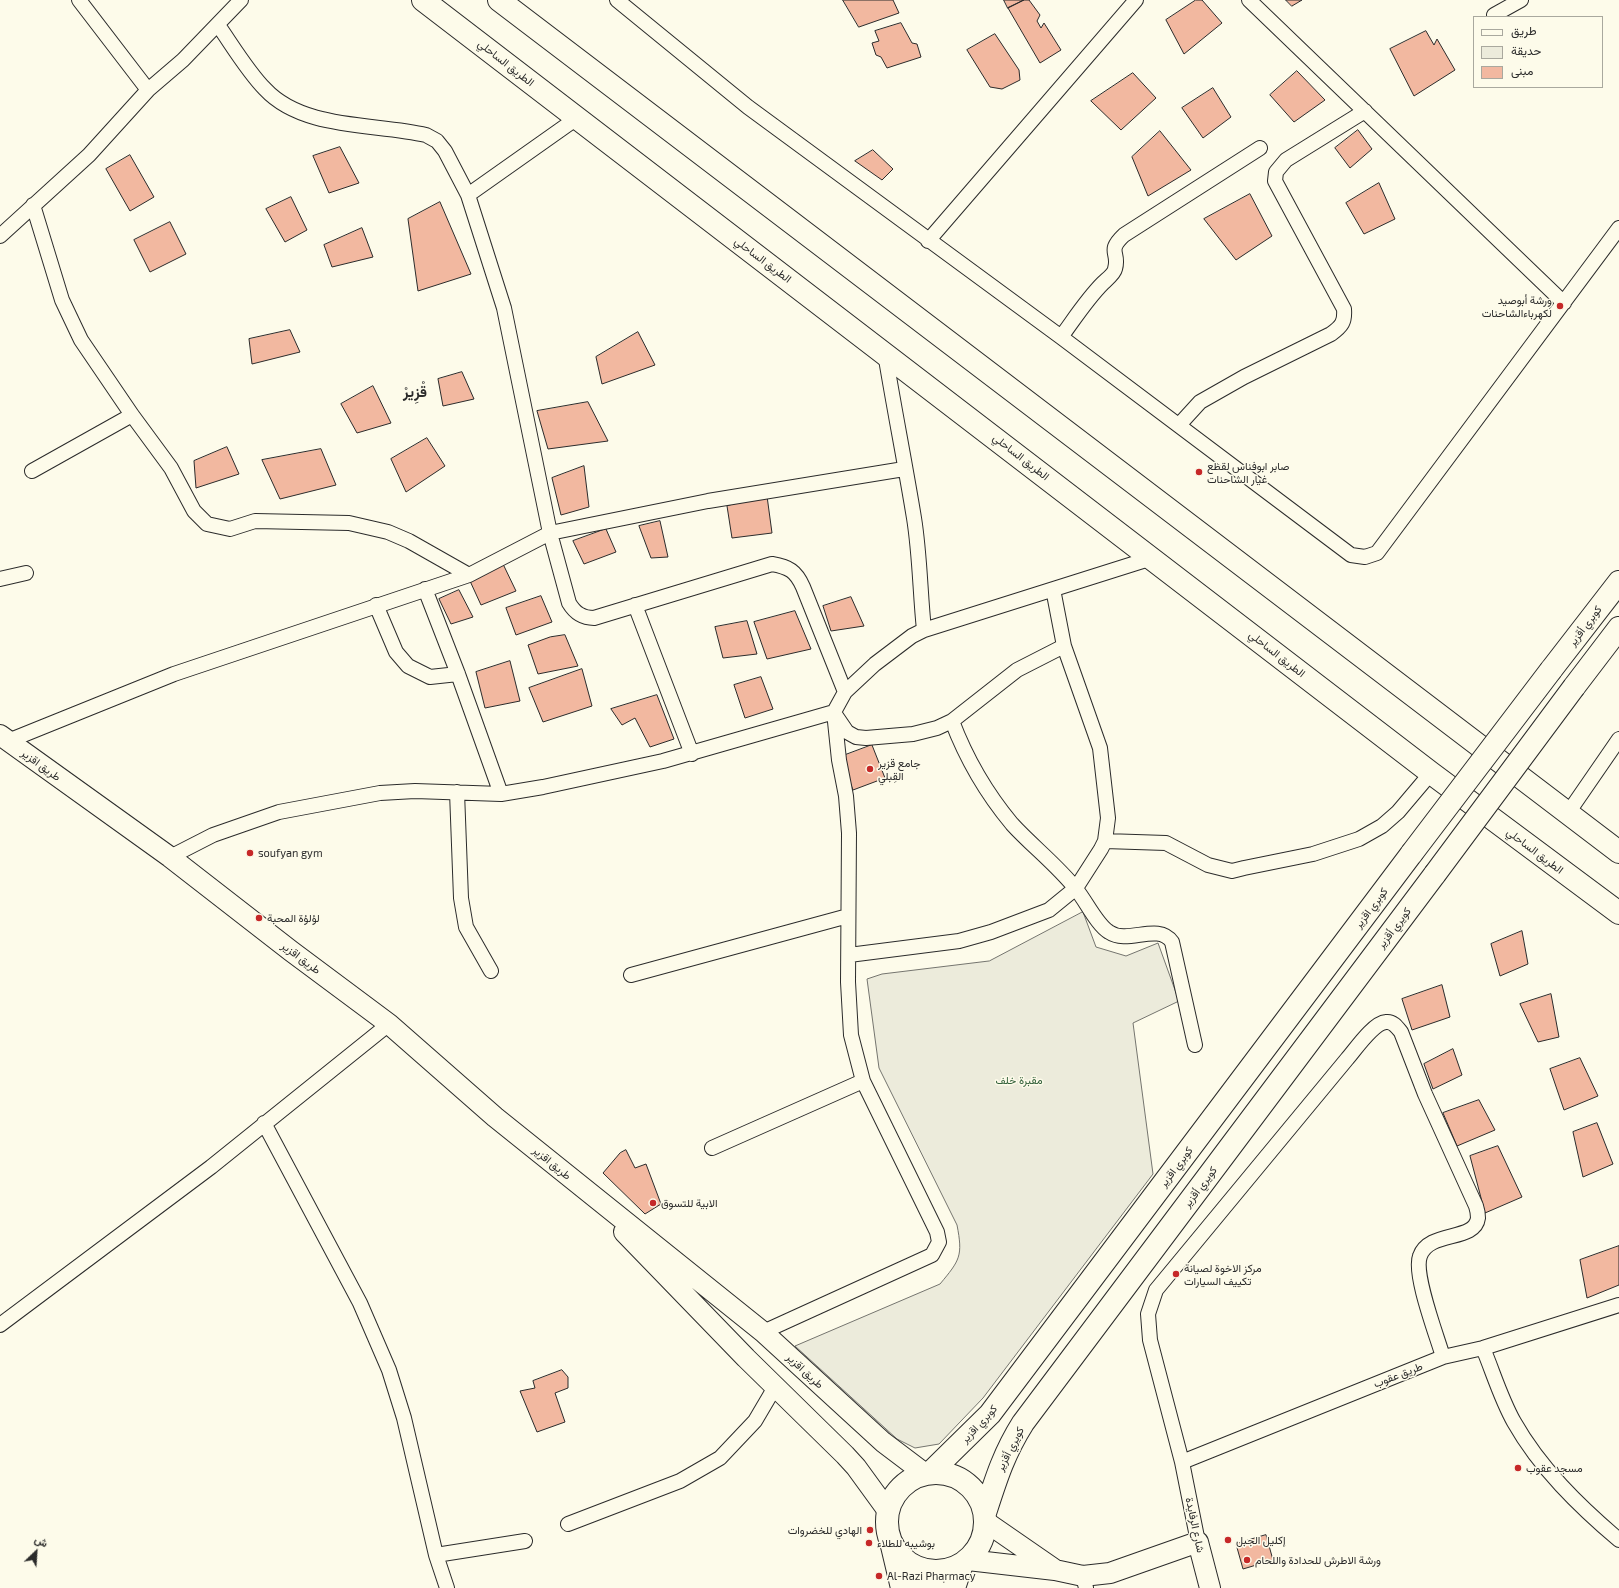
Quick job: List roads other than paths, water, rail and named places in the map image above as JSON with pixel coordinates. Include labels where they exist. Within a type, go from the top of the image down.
[{"type":"main road","points":[[499,0],[1619,852]]},
{"type":"main road","name":"الطريق الساحلي","points":[[425,1],[1431,773],[1619,913]]},
{"type":"main road","name":"كوبري أقزير","points":[[1412,854],[1619,582]]},
{"type":"main road","name":"كويري أقزير","points":[[985,1517],[999,1468],[1010,1444],[1023,1422],[1619,628]]},
{"type":"main road","name":"كوبري اقزير","points":[[928,1472],[990,1414],[1412,854]]},
{"type":"main road","points":[[902,1588],[892,1544],[888,1534],[888,1511],[897,1491],[905,1484],[928,1472],[949,1474],[968,1484],[981,1502],[985,1517],[984,1535],[979,1547],[965,1562],[954,1588]]},
{"type":"main road","points":[[892,1544],[907,1562],[917,1568],[940,1572],[965,1562]]},
{"type":"main road","points":[[915,1588],[923,1584],[934,1588]]},
{"type":"street","points":[[79,0],[148,90]]},
{"type":"street","points":[[0,236],[89,155],[148,90],[183,60],[241,0]]},
{"type":"street","points":[[618,0],[748,107],[928,241],[1061,337],[1351,555],[1365,558],[1377,553],[1619,228]]},
{"type":"street","points":[[928,241],[1136,0]]},
{"type":"street","points":[[1249,0],[1564,303]]},
{"type":"street","points":[[1494,15],[1521,0]]},
{"type":"street","points":[[218,25],[264,89],[280,102],[297,110],[335,123],[426,136],[437,141],[445,151],[468,195],[504,308],[550,533],[569,603],[578,615],[586,618],[594,618],[772,564],[788,567],[798,576],[803,586],[845,692]]},
{"type":"street","points":[[1179,426],[1200,402],[1244,377],[1331,334],[1342,326],[1345,319],[1344,309],[1275,181],[1276,172],[1286,160],[1365,111]]},
{"type":"street","points":[[468,195],[577,118]]},
{"type":"street","points":[[1061,337],[1091,295],[1115,270],[1115,243],[1124,235],[1260,148]]},
{"type":"street","points":[[33,205],[62,300],[81,340],[132,415],[171,468],[194,511],[207,524],[230,529],[255,521],[349,523],[388,532],[409,541],[469,575]]},
{"type":"street","points":[[885,353],[904,469],[914,518],[920,561],[924,630]]},
{"type":"street","points":[[32,471],[132,415]]},
{"type":"street","points":[[4,738],[174,674],[469,575],[550,533],[708,501],[904,469]]},
{"type":"street","points":[[763,1332],[905,1269],[932,1255],[937,1249],[939,1242],[937,1232],[863,1081],[851,1035],[848,982],[849,833],[847,803],[839,760],[834,712],[845,692],[875,664],[912,636],[924,630],[1152,558]]},
{"type":"street","points":[[0,579],[26,573]]},
{"type":"street","points":[[425,589],[458,674],[501,794]]},
{"type":"street","points":[[849,955],[959,941],[991,932],[1049,910],[1076,888],[1084,878],[1105,840],[1108,818],[1100,748],[1064,646],[1053,589]]},
{"type":"street","points":[[376,605],[396,652],[408,666],[430,677],[458,674]]},
{"type":"street","points":[[635,605],[692,754]]},
{"type":"street","points":[[834,712],[847,732],[856,737],[866,738],[913,734],[952,721],[1017,670],[1064,646]]},
{"type":"street","points":[[170,857],[213,835],[279,812],[380,793],[457,792],[501,794],[544,787],[692,754],[834,712]]},
{"type":"street","points":[[952,721],[957,734],[992,799],[1013,824],[1076,888],[1110,933],[1116,935],[1143,936],[1160,933],[1168,936],[1172,942],[1195,1045]]},
{"type":"street","name":"طريق اقزير","points":[[4,738],[170,857],[290,951],[389,1024],[495,1117],[763,1332],[883,1442],[928,1472]]},
{"type":"street","points":[[1568,813],[1619,739]]},
{"type":"street","points":[[1105,840],[1166,842],[1208,865],[1232,871],[1314,854],[1359,839],[1382,826],[1398,812],[1431,773]]},
{"type":"street","points":[[457,792],[461,898],[466,927],[491,971]]},
{"type":"street","points":[[631,975],[848,916]]},
{"type":"street","name":"شارع الرفايدة","points":[[1210,1588],[1198,1542],[1182,1462],[1150,1340],[1148,1314],[1156,1290],[1352,1053],[1377,1024],[1386,1021],[1394,1024],[1402,1032],[1425,1094],[1476,1206],[1478,1218],[1473,1227],[1459,1235],[1437,1239],[1425,1246],[1419,1257],[1419,1278],[1444,1357]]},
{"type":"street","points":[[0,1325],[211,1167],[264,1122],[389,1024]]},
{"type":"street","points":[[712,1148],[863,1081]]},
{"type":"street","points":[[264,1122],[360,1303],[389,1370],[404,1418],[436,1555],[447,1588]]},
{"type":"street","name":"طريق اقزير","points":[[591,1195],[648,1258],[775,1387],[845,1455],[856,1467],[888,1511]]},
{"type":"street","name":"طريق عقوب","points":[[1182,1462],[1444,1357],[1484,1348],[1619,1305]]},
{"type":"street","points":[[1484,1348],[1513,1421],[1536,1456],[1590,1516],[1619,1540]]},
{"type":"street","points":[[568,1524],[680,1481],[720,1458],[755,1421],[775,1387]]},
{"type":"street","points":[[985,1517],[1055,1570],[1085,1582],[1198,1542]]},
{"type":"street","points":[[436,1555],[525,1541]]},
{"type":"street","points":[[965,1562],[1055,1570]]},
{"type":"place","name":"ورشة أبوصيد لكهرباءالشاحنات","points":[[1560,306]]},
{"type":"place","name":"صابر ابوفناس لقطع غيار الشاحنات","points":[[1199,472]]},
{"type":"place","name":"جامع قزير القِبلي","points":[[870,769]]},
{"type":"place","name":"soufyan gym","points":[[250,853]]},
{"type":"place","name":"لؤلؤة المحبة","points":[[259,918]]},
{"type":"place","name":"الابية للتسوق","points":[[653,1203]]},
{"type":"place","name":"مركز الاخوة لصيانة تكييف السيارات","points":[[1176,1274]]},
{"type":"place","name":"مسجد عقوب","points":[[1518,1468]]},
{"type":"place","name":"الهادي للخضروات","points":[[870,1530]]},
{"type":"place","name":"إكليل الجبل","points":[[1228,1540]]},
{"type":"place","name":"بوشيبه للطلاء","points":[[869,1543]]},
{"type":"place","name":"ورشة الاطرش للحدادة واللحام","points":[[1247,1560]]},
{"type":"place","name":"Al-Razi Pharmacy","points":[[879,1576]]},
{"type":"district","name":"قْزِيرْ","points":[[415,392]]},
{"type":"park label","name":"مقبرة خلف","points":[[1019,1080]]}]
